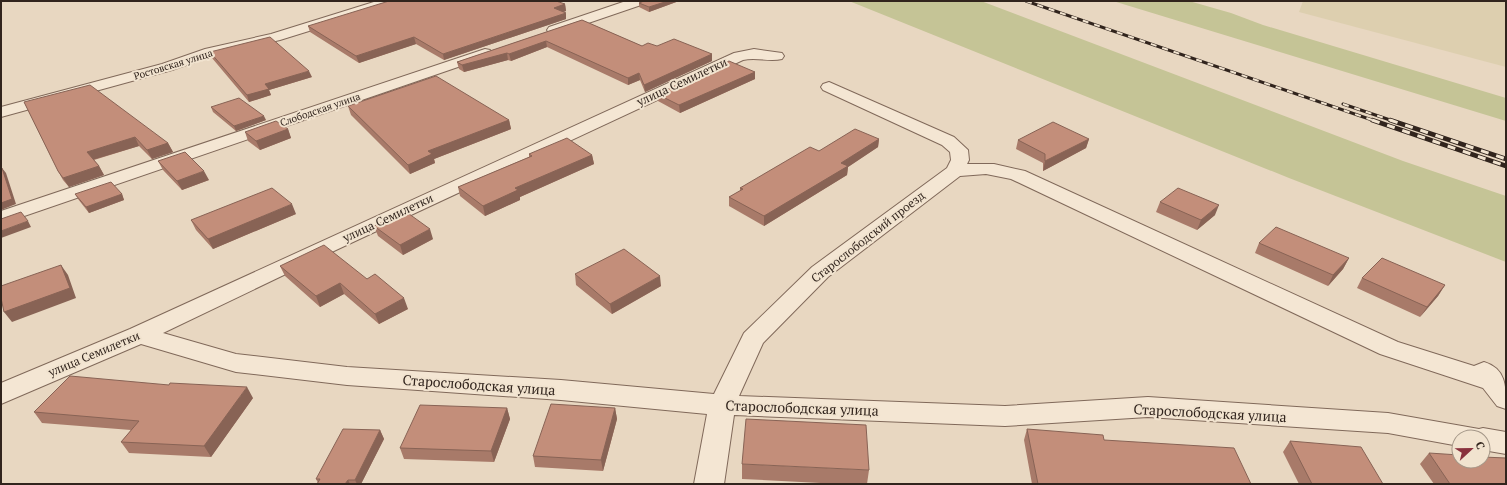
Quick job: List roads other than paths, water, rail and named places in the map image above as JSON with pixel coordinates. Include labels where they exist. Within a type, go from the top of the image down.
[{"type":"street","name":"Ростовская улица","points":[[1,112],[167,68],[210,52],[275,37],[391,1]]},
{"type":"street","points":[[542,34],[639,1]]},
{"type":"street","name":"Слободская улица","points":[[1,218],[496,49]]},
{"type":"street","name":"улица Семилетки","points":[[1,394],[139,335],[329,245],[739,56],[754,53],[777,56]]},
{"type":"street","points":[[829,87],[948,141],[959,150],[960,160],[954,171]]},
{"type":"street","points":[[954,171],[974,167],[995,168],[1018,175],[1389,348],[1493,382]]},
{"type":"street","name":"Старослободский проезд","points":[[709,484],[722,406],[753,339],[820,272],[954,171]]},
{"type":"street","name":"Старослободская улица","points":[[139,335],[236,363],[347,376],[561,390],[722,406],[1005,416],[1148,407],[1388,423],[1451,434]]},
{"type":"street","points":[[1491,440],[1506,443]]},
{"type":"railway","points":[[1026,1],[1375,121]]},
{"type":"railway","points":[[1343,104],[1393,121]]},
{"type":"railway","points":[[1372,120],[1506,166]]},
{"type":"railway","points":[[1390,120],[1506,159]]}]
